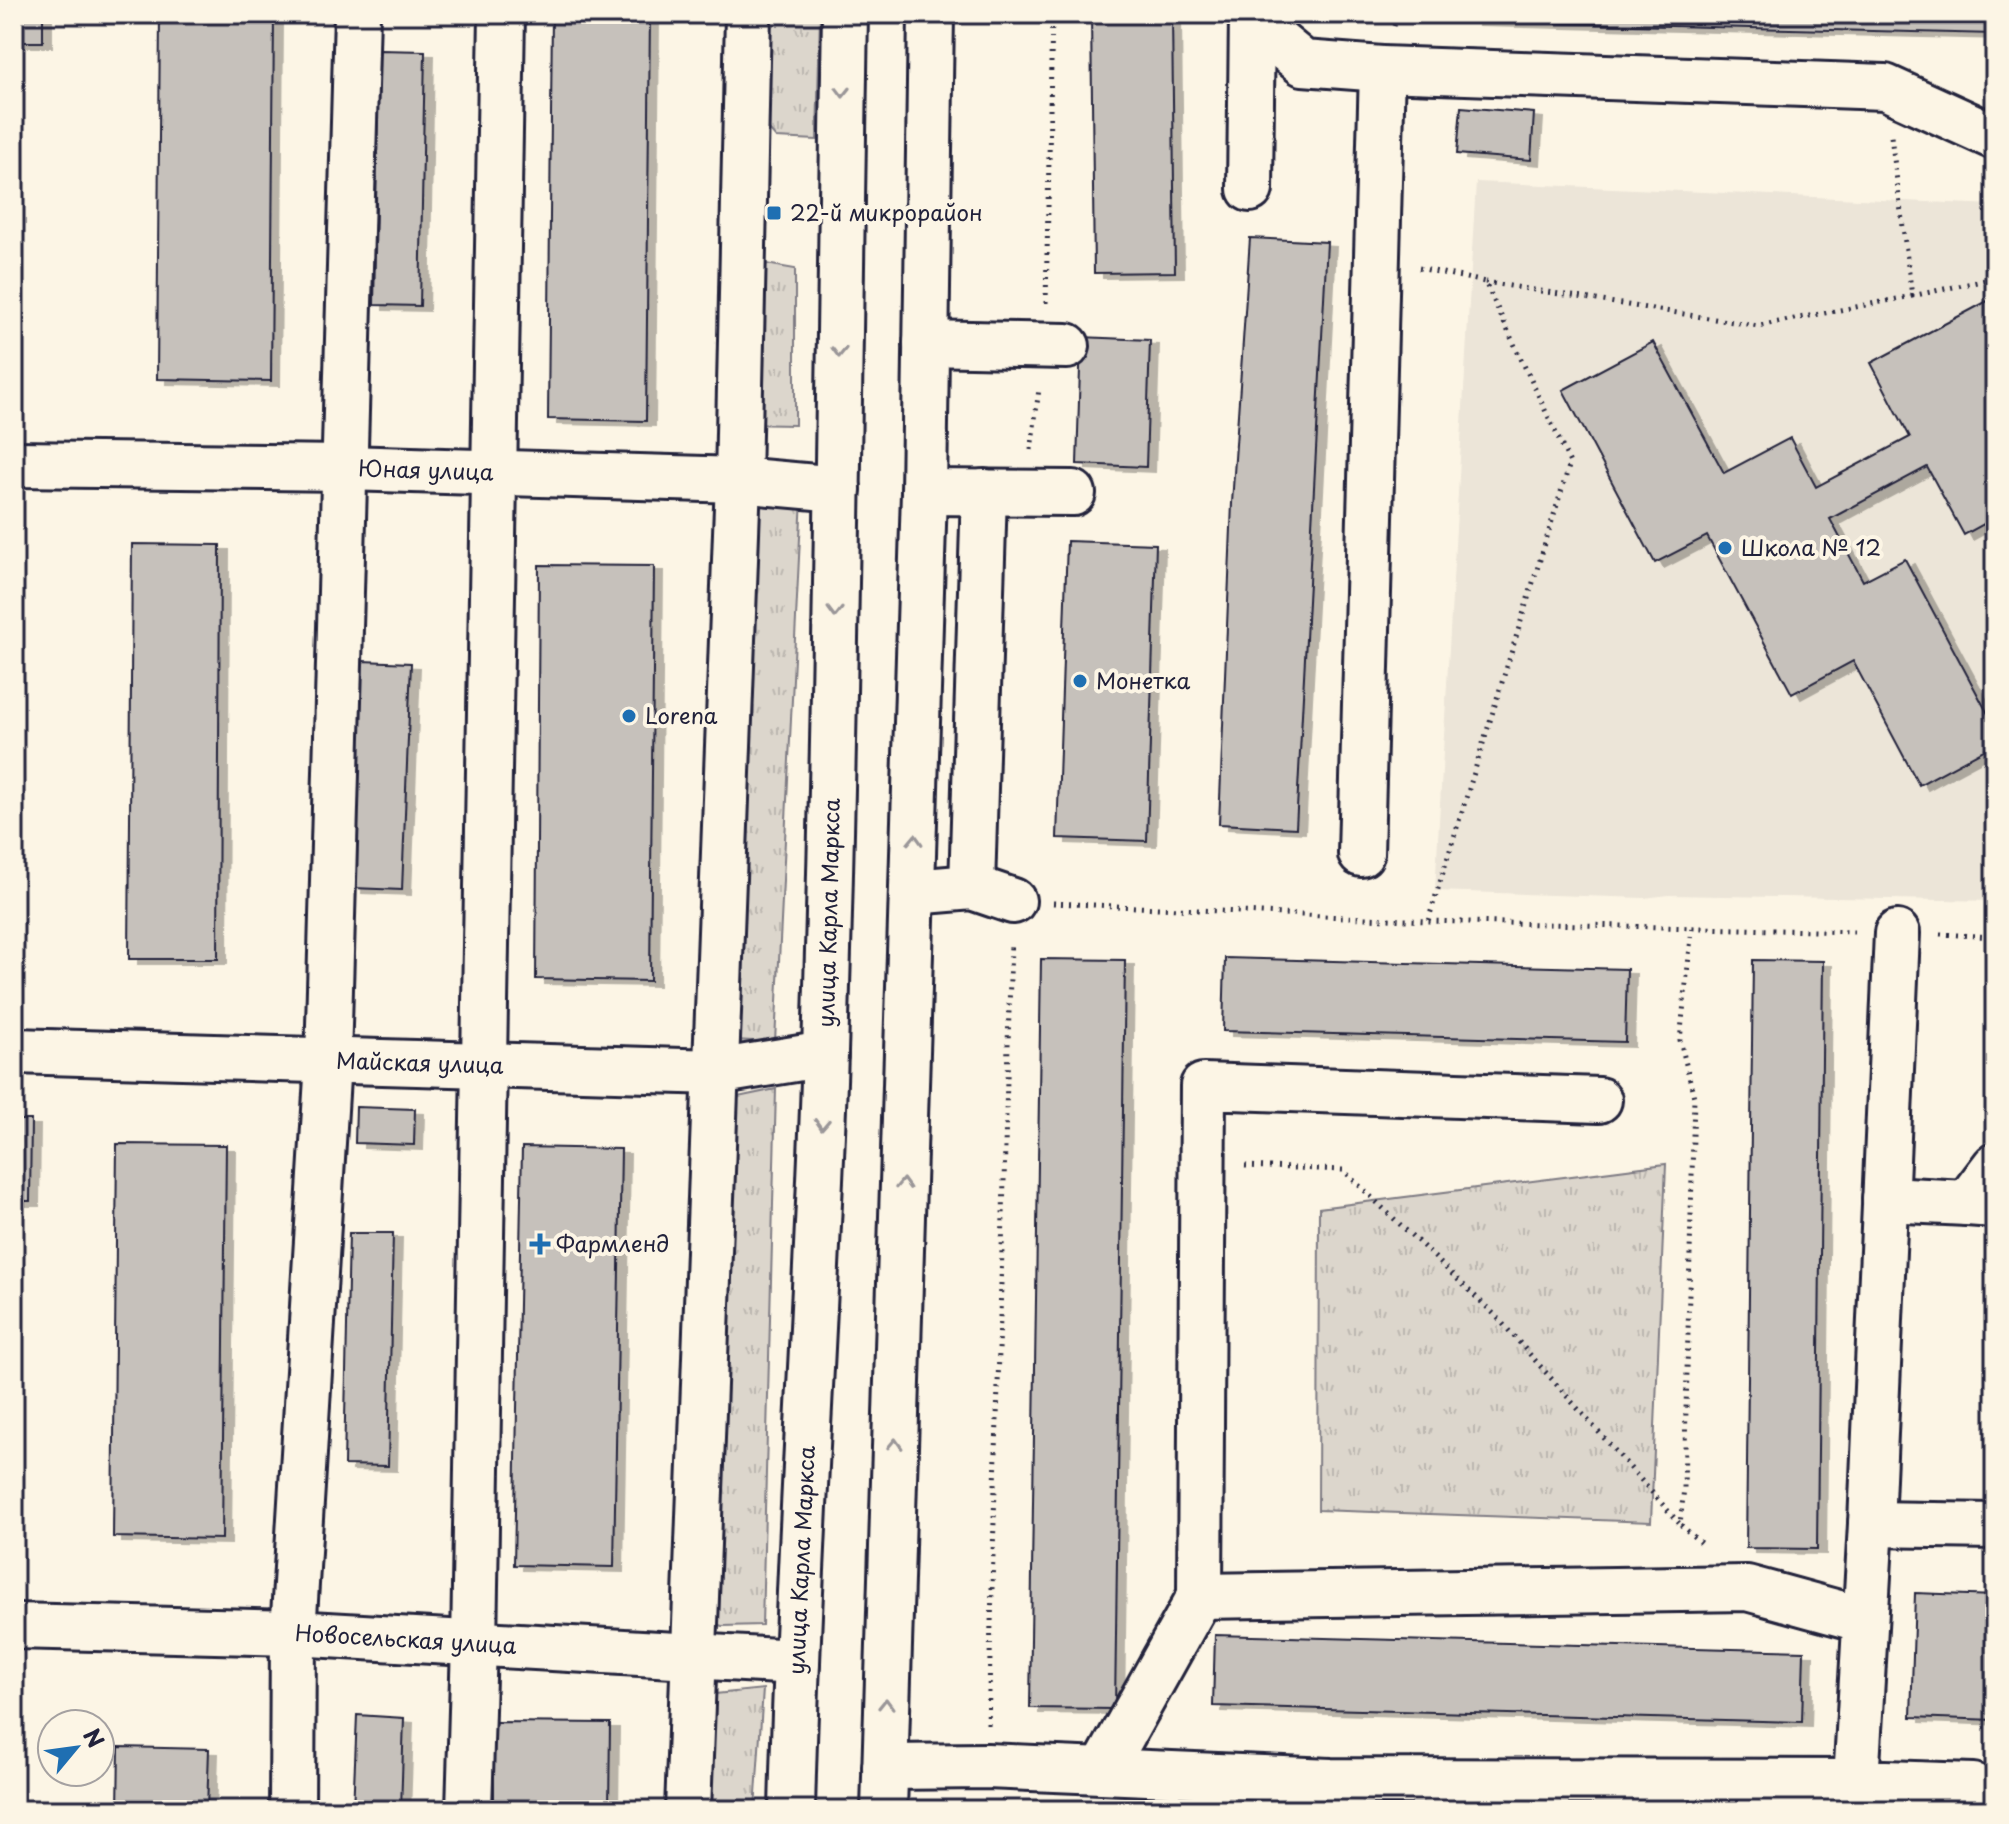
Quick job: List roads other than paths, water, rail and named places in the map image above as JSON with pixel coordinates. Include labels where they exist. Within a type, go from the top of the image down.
[{"type":"main road","points":[[292,1810],[293,1633],[328,1061],[357,14]]},
{"type":"main road","points":[[469,1810],[502,14]]},
{"type":"main road","points":[[688,1810],[738,480],[748,14]]},
{"type":"main road","name":"улица Карла Маркса","points":[[792,1810],[825,1054],[845,14]]},
{"type":"main road","points":[[884,1810],[924,492],[931,14]]},
{"type":"main road","points":[[1250,189],[1252,14]]},
{"type":"main road","points":[[1259,14],[1275,40],[1303,63],[1382,69],[1885,87],[1995,137]]},
{"type":"main road","points":[[1361,854],[1382,69]]},
{"type":"main road","points":[[926,343],[1067,346]]},
{"type":"main road","name":"Юная улица","points":[[14,464],[346,468],[738,480],[838,489]]},
{"type":"main road","points":[[924,492],[1073,493]]},
{"type":"main road","points":[[972,887],[984,492]]},
{"type":"main road","points":[[913,892],[972,887],[1013,901]]},
{"type":"main road","points":[[1856,1782],[1871,1524],[1897,933]]},
{"type":"main road","name":"Майская улица","points":[[14,1051],[716,1072],[825,1054]]},
{"type":"main road","points":[[1103,1770],[1200,1596],[1203,1086],[1599,1100]]},
{"type":"main road","points":[[1885,1199],[1981,1204],[1995,1166]]},
{"type":"main road","points":[[1871,1524],[1995,1526]]},
{"type":"main road","points":[[1200,1596],[1747,1588],[1864,1620]]},
{"type":"main road","name":"Новосельская улица","points":[[14,1626],[293,1633],[797,1662]]},
{"type":"main road","points":[[885,1767],[987,1766],[1103,1770],[1331,1795],[1635,1797],[1856,1782],[1973,1786],[1972,1810]]},
{"type":"place","name":"22-й микрорайон","points":[[774,213]]},
{"type":"place","name":"Школа № 12","points":[[1725,548]]},
{"type":"place","name":"Монетка","points":[[1080,681]]},
{"type":"place","name":"Lorena","points":[[629,716]]},
{"type":"place","name":"Фармленд","points":[[540,1244]]}]
